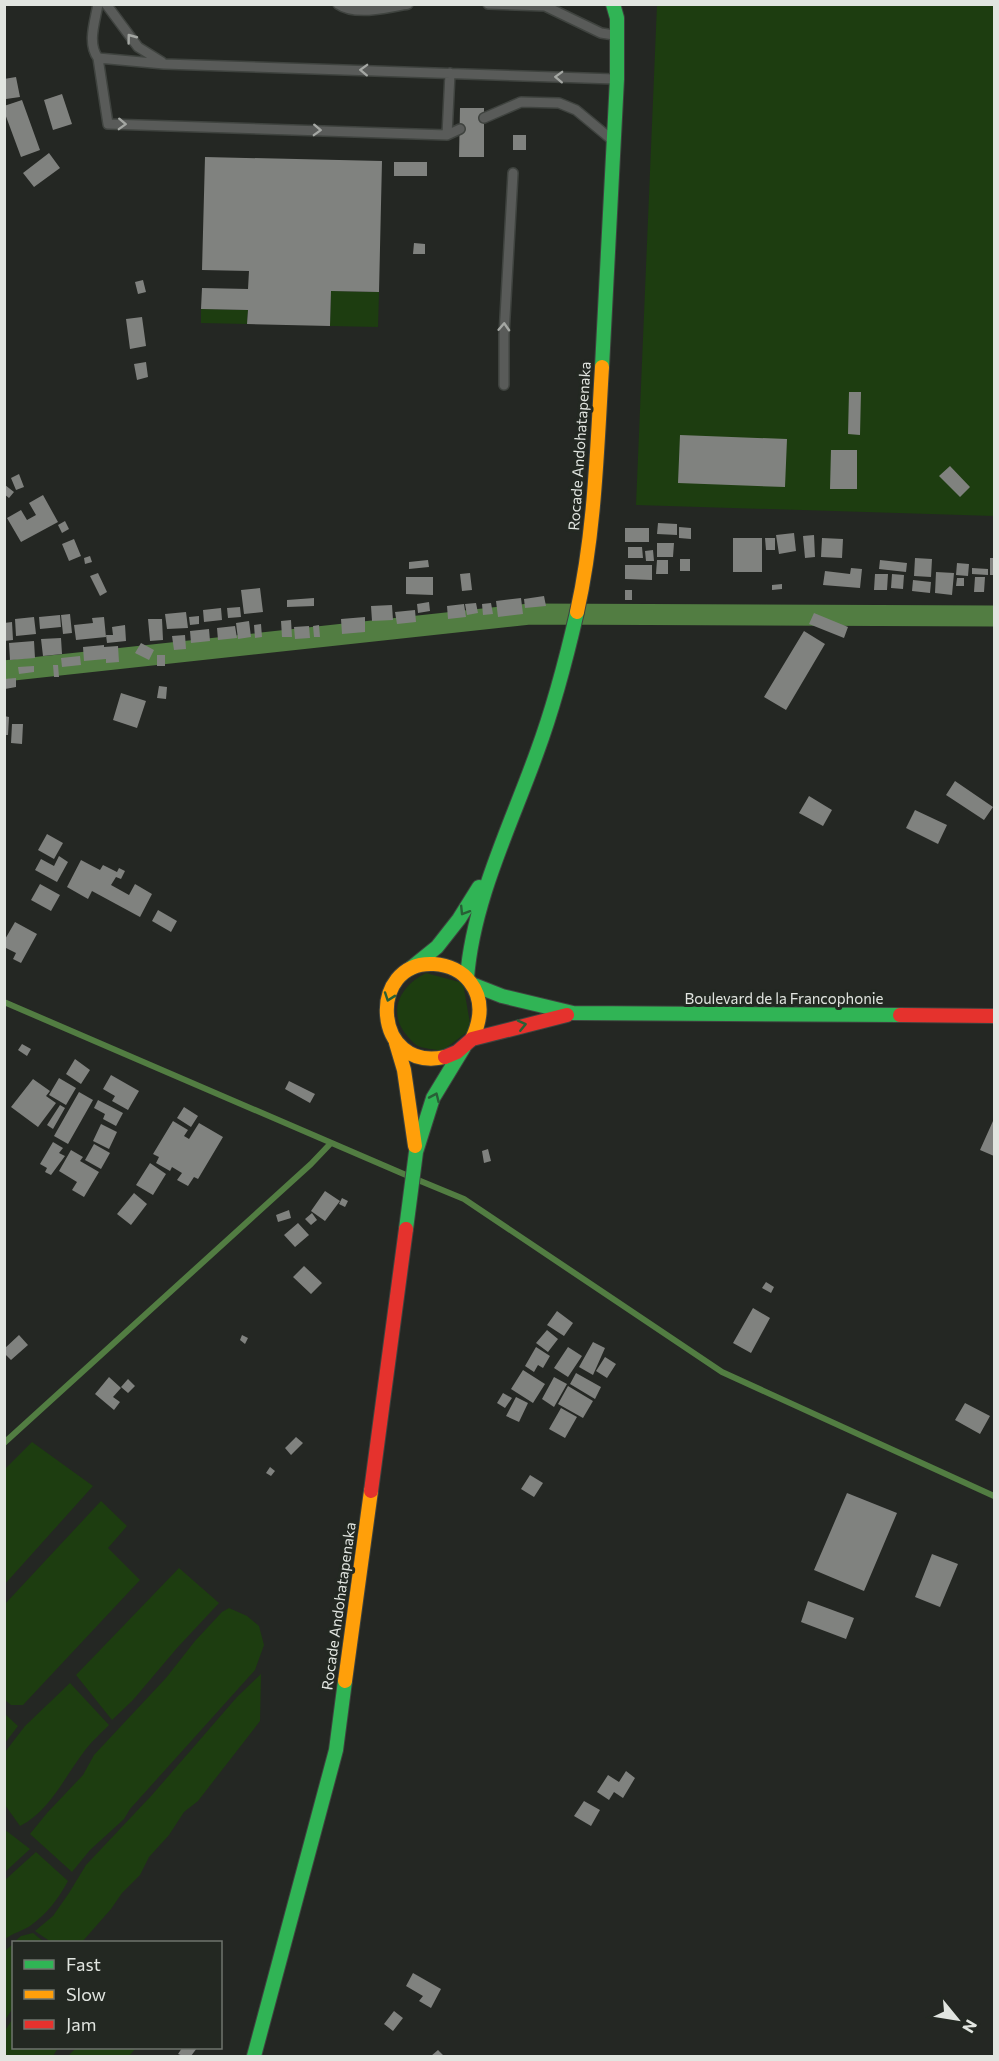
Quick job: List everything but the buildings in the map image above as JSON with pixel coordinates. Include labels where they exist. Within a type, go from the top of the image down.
[{"type":"main road","points":[[613,4],[617,18]]},
{"type":"main road","points":[[617,18],[622,4]]},
{"type":"main road","name":"Rocade Andohatapenaka","points":[[495,861],[537,753],[562,677],[585,575],[597,455],[617,79],[617,18]]},
{"type":"main road","points":[[415,1157],[404,1070],[385,1017],[386,1004],[390,990],[398,979],[437,947],[459,919],[495,861]]},
{"type":"main road","points":[[415,1157],[433,1098],[480,1020],[480,1004],[470,982],[469,953],[495,861]]},
{"type":"main road","points":[[409,970],[424,964],[439,964],[454,969],[470,982],[502,996],[573,1013]]},
{"type":"main road","points":[[396,1043],[408,1053],[422,1058],[437,1059],[451,1055],[468,1043],[573,1013]]},
{"type":"main road","name":"Boulevard de la Francophonie","points":[[573,1013],[994,1016]]},
{"type":"main road","name":"Rocade Andohatapenaka","points":[[255,2056],[280,1954],[336,1750],[415,1157]]},
{"type":"lane","points":[[98,4],[92,43],[93,52],[98,58],[108,123],[447,135],[460,129]]},
{"type":"lane","points":[[105,4],[138,47],[164,64]]},
{"type":"lane","points":[[338,4],[344,9],[379,10],[408,4]]},
{"type":"lane","points":[[488,4],[545,6],[601,33],[617,35]]},
{"type":"lane","points":[[98,58],[164,64],[617,79]]},
{"type":"lane","points":[[447,135],[450,73]]},
{"type":"lane","points":[[484,118],[521,102],[559,103],[576,110],[613,141]]},
{"type":"lane","points":[[504,385],[504,335],[513,173]]},
{"type":"green space","points":[[657,5],[994,5],[994,516],[636,505]]},
{"type":"green space","points":[[331,291],[379,292],[378,327],[330,326]]},
{"type":"green space","points":[[201,309],[248,310],[247,324],[201,323]]},
{"type":"green space","points":[[426,973],[463,983],[471,1029],[442,1051],[416,1045],[401,1028],[398,1018],[397,1009],[403,992],[417,978]]},
{"type":"green space","points":[[32,1442],[93,1486],[5,1584],[5,1469]]},
{"type":"green space","points":[[101,1501],[127,1526],[108,1548],[140,1580],[23,1705],[11,1705],[5,1700],[5,1604]]},
{"type":"green space","points":[[179,1568],[219,1603],[133,1700],[112,1720],[76,1675]]},
{"type":"green space","points":[[229,1608],[247,1616],[259,1626],[264,1645],[255,1670],[130,1809],[124,1819],[90,1850],[72,1872],[30,1834],[83,1775],[94,1755],[166,1678],[195,1641],[222,1612]]},
{"type":"green space","points":[[261,1674],[260,1721],[198,1801],[184,1812],[169,1835],[149,1857],[140,1875],[122,1893],[111,1909],[83,1941],[50,1941],[35,1931],[53,1916],[86,1865],[152,1795],[237,1697]]},
{"type":"green space","points":[[70,1683],[109,1725],[86,1749],[48,1803],[20,1826],[5,1805],[5,1752],[25,1726]]},
{"type":"green space","points":[[5,1714],[18,1726],[5,1743]]},
{"type":"green space","points":[[4,1829],[30,1849],[5,1872],[4,1872]]},
{"type":"green space","points":[[36,1852],[68,1881],[57,1900],[42,1916],[30,1926],[5,1939],[5,1880]]},
{"type":"green space","points":[[33,1933],[43,1941],[15,1941],[21,1936]]},
{"type":"green space","points":[[12,1945],[12,2010],[5,2020],[5,1951]]},
{"type":"green space","points":[[12,2020],[12,2049],[57,2049],[53,2056],[5,2056],[5,2031]]},
{"type":"green space","points":[[75,2049],[135,2049],[129,2056],[68,2056]]},
{"type":"waterway","points":[[4,671],[530,614],[994,616]]},
{"type":"waterway","points":[[4,1002],[406,1175]]},
{"type":"waterway","points":[[4,1443],[311,1164],[331,1143]]},
{"type":"waterway","points":[[418,1180],[464,1199],[722,1372],[994,1496]]},
{"type":"traffic: fast","points":[[602,367],[617,79],[617,18],[613,4]]},
{"type":"traffic: fast","points":[[467,978],[471,949],[485,891],[549,717],[577,612]]},
{"type":"traffic: fast","points":[[411,968],[437,947],[459,919],[479,887]]},
{"type":"traffic: fast","points":[[474,985],[502,996],[573,1013],[900,1015]]},
{"type":"traffic: fast","points":[[406,1229],[416,1152],[433,1098],[464,1047]]},
{"type":"traffic: fast","points":[[254,2056],[336,1750],[345,1681]]},
{"type":"traffic: slow","points":[[577,612],[592,521],[602,367]]},
{"type":"traffic: slow","points":[[445,1057],[421,1057],[403,1049],[392,1034],[387,1015],[389,996],[397,979],[412,968],[434,964],[454,969],[467,978],[477,996],[480,1010],[472,1039]]},
{"type":"traffic: slow","points":[[396,1043],[404,1070],[415,1146]]},
{"type":"traffic: slow","points":[[345,1681],[371,1491]]},
{"type":"traffic: jam","points":[[445,1057],[457,1052],[472,1039],[567,1015]]},
{"type":"traffic: jam","points":[[900,1015],[994,1016]]},
{"type":"traffic: jam","points":[[371,1491],[406,1229]]}]
